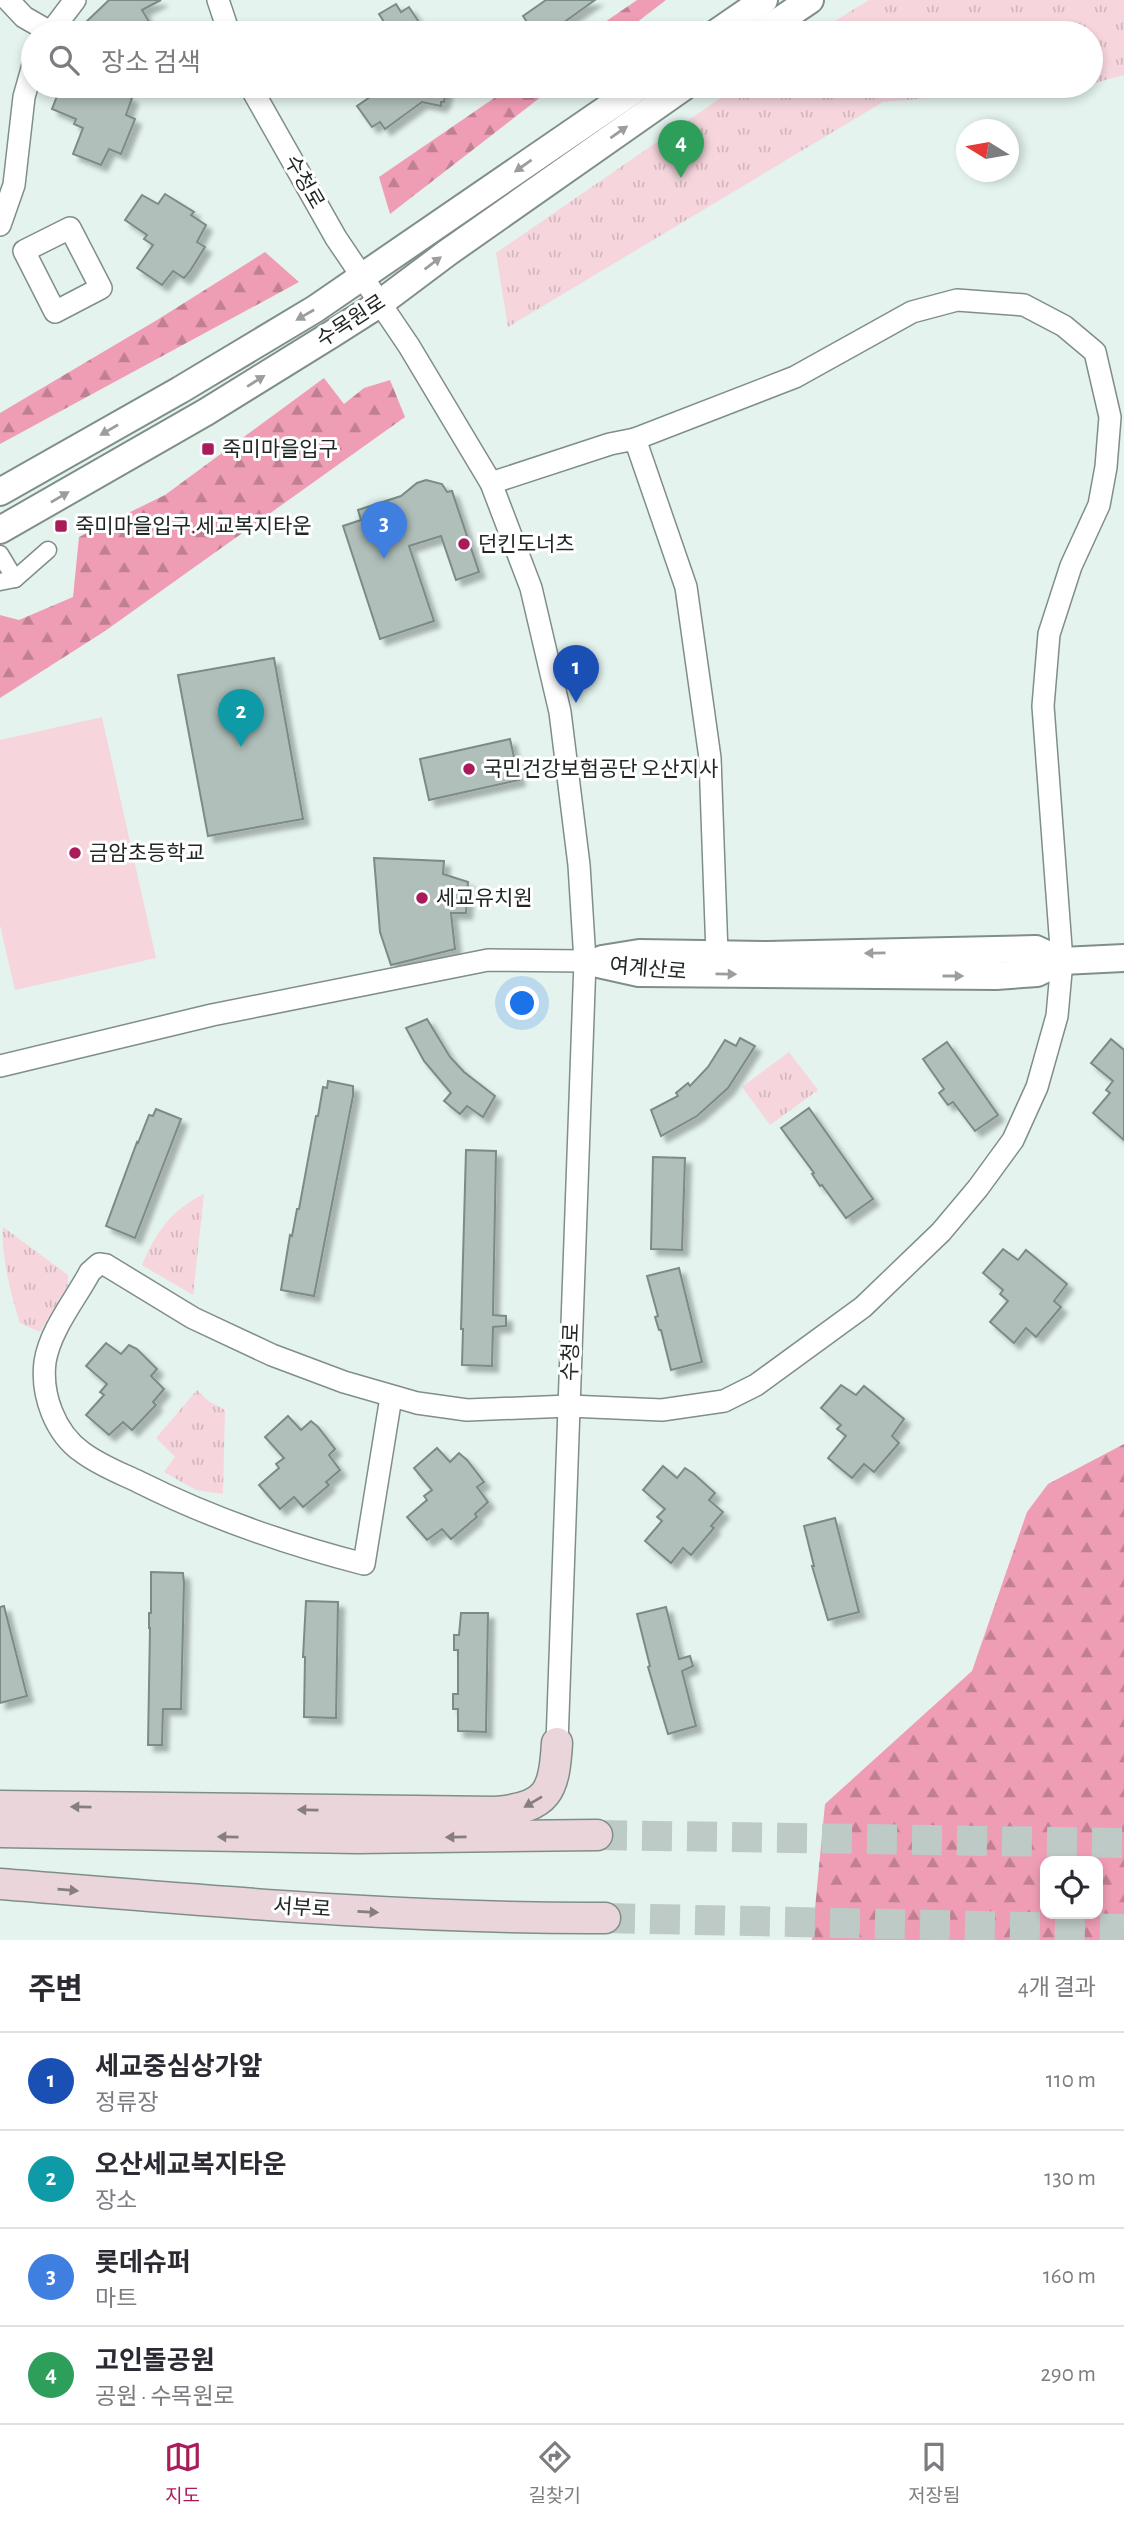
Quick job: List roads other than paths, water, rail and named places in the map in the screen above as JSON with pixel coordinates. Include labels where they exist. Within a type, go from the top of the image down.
[{"type":"main road","points":[[0,1806],[519,1810],[539,1800],[550,1787],[555,1770],[557,1742]]},
{"type":"main road","points":[[0,1832],[358,1838],[597,1835]]},
{"type":"main road","name":"서부로","points":[[0,1884],[328,1910],[502,1918],[605,1917]]},
{"type":"street","points":[[8,0],[30,21]]},
{"type":"street","points":[[59,21],[75,0]]},
{"type":"street","points":[[218,0],[225,21]]},
{"type":"street","points":[[733,21],[764,0]]},
{"type":"street","points":[[779,21],[810,0]]},
{"type":"street","points":[[0,225],[14,186],[24,98]]},
{"type":"street","name":"수청로","points":[[257,98],[336,238],[409,346],[491,483],[531,588],[560,712],[579,865],[585,961],[557,1742]]},
{"type":"street","name":"수목원로","points":[[0,492],[315,309],[623,98]]},
{"type":"street","name":"수목원로","points":[[0,530],[206,412],[379,304],[668,98]]},
{"type":"street","points":[[0,235],[24,251]]},
{"type":"street","points":[[391,1397],[364,1564],[275,1539],[177,1501],[81,1452],[58,1427],[50,1409],[45,1385],[45,1363],[51,1340],[90,1272],[99,1264],[106,1265],[193,1318],[272,1356],[391,1397],[417,1403],[467,1410],[569,1406],[662,1410],[724,1401],[756,1385],[863,1307],[941,1232],[978,1188],[1013,1140],[1037,1087],[1057,1016],[1062,961],[1043,706],[1049,634],[1070,566],[1099,505],[1106,467],[1110,417],[1095,352],[1064,326],[1024,304],[957,300],[912,312],[794,377],[635,439],[610,444],[491,483]]},
{"type":"street","points":[[635,439],[686,587],[710,758],[717,954]]},
{"type":"street","points":[[0,554],[8,577],[48,551]]},
{"type":"street","name":"여계산로","points":[[585,961],[639,953],[1036,949],[1062,961]]},
{"type":"street","name":"여계산로","points":[[585,961],[639,972],[933,976],[1038,973],[1062,961],[1124,958]]},
{"type":"street","points":[[0,1066],[212,1015],[488,960],[585,961]]},
{"type":"tunnel","points":[[597,1835],[1124,1843]]},
{"type":"tunnel","points":[[605,1918],[1124,1929]]},
{"type":"place","name":"고인돌공원","points":[[681,178]]},
{"type":"place","name":"죽미마을입구","points":[[208,449]]},
{"type":"place","name":"죽미마을입구.세교복지타운","points":[[61,526]]},
{"type":"place","name":"던킨도너츠","points":[[464,544]]},
{"type":"place","name":"롯데슈퍼","points":[[384,559]]},
{"type":"place","name":"세교중심상가앞","points":[[576,703]]},
{"type":"place","name":"오산세교복지타운","points":[[241,747]]},
{"type":"place","name":"국민건강보험공단 오산지사","points":[[469,769]]},
{"type":"place","name":"금암초등학교","points":[[75,853]]},
{"type":"place","name":"세교유치원","points":[[422,898]]}]
